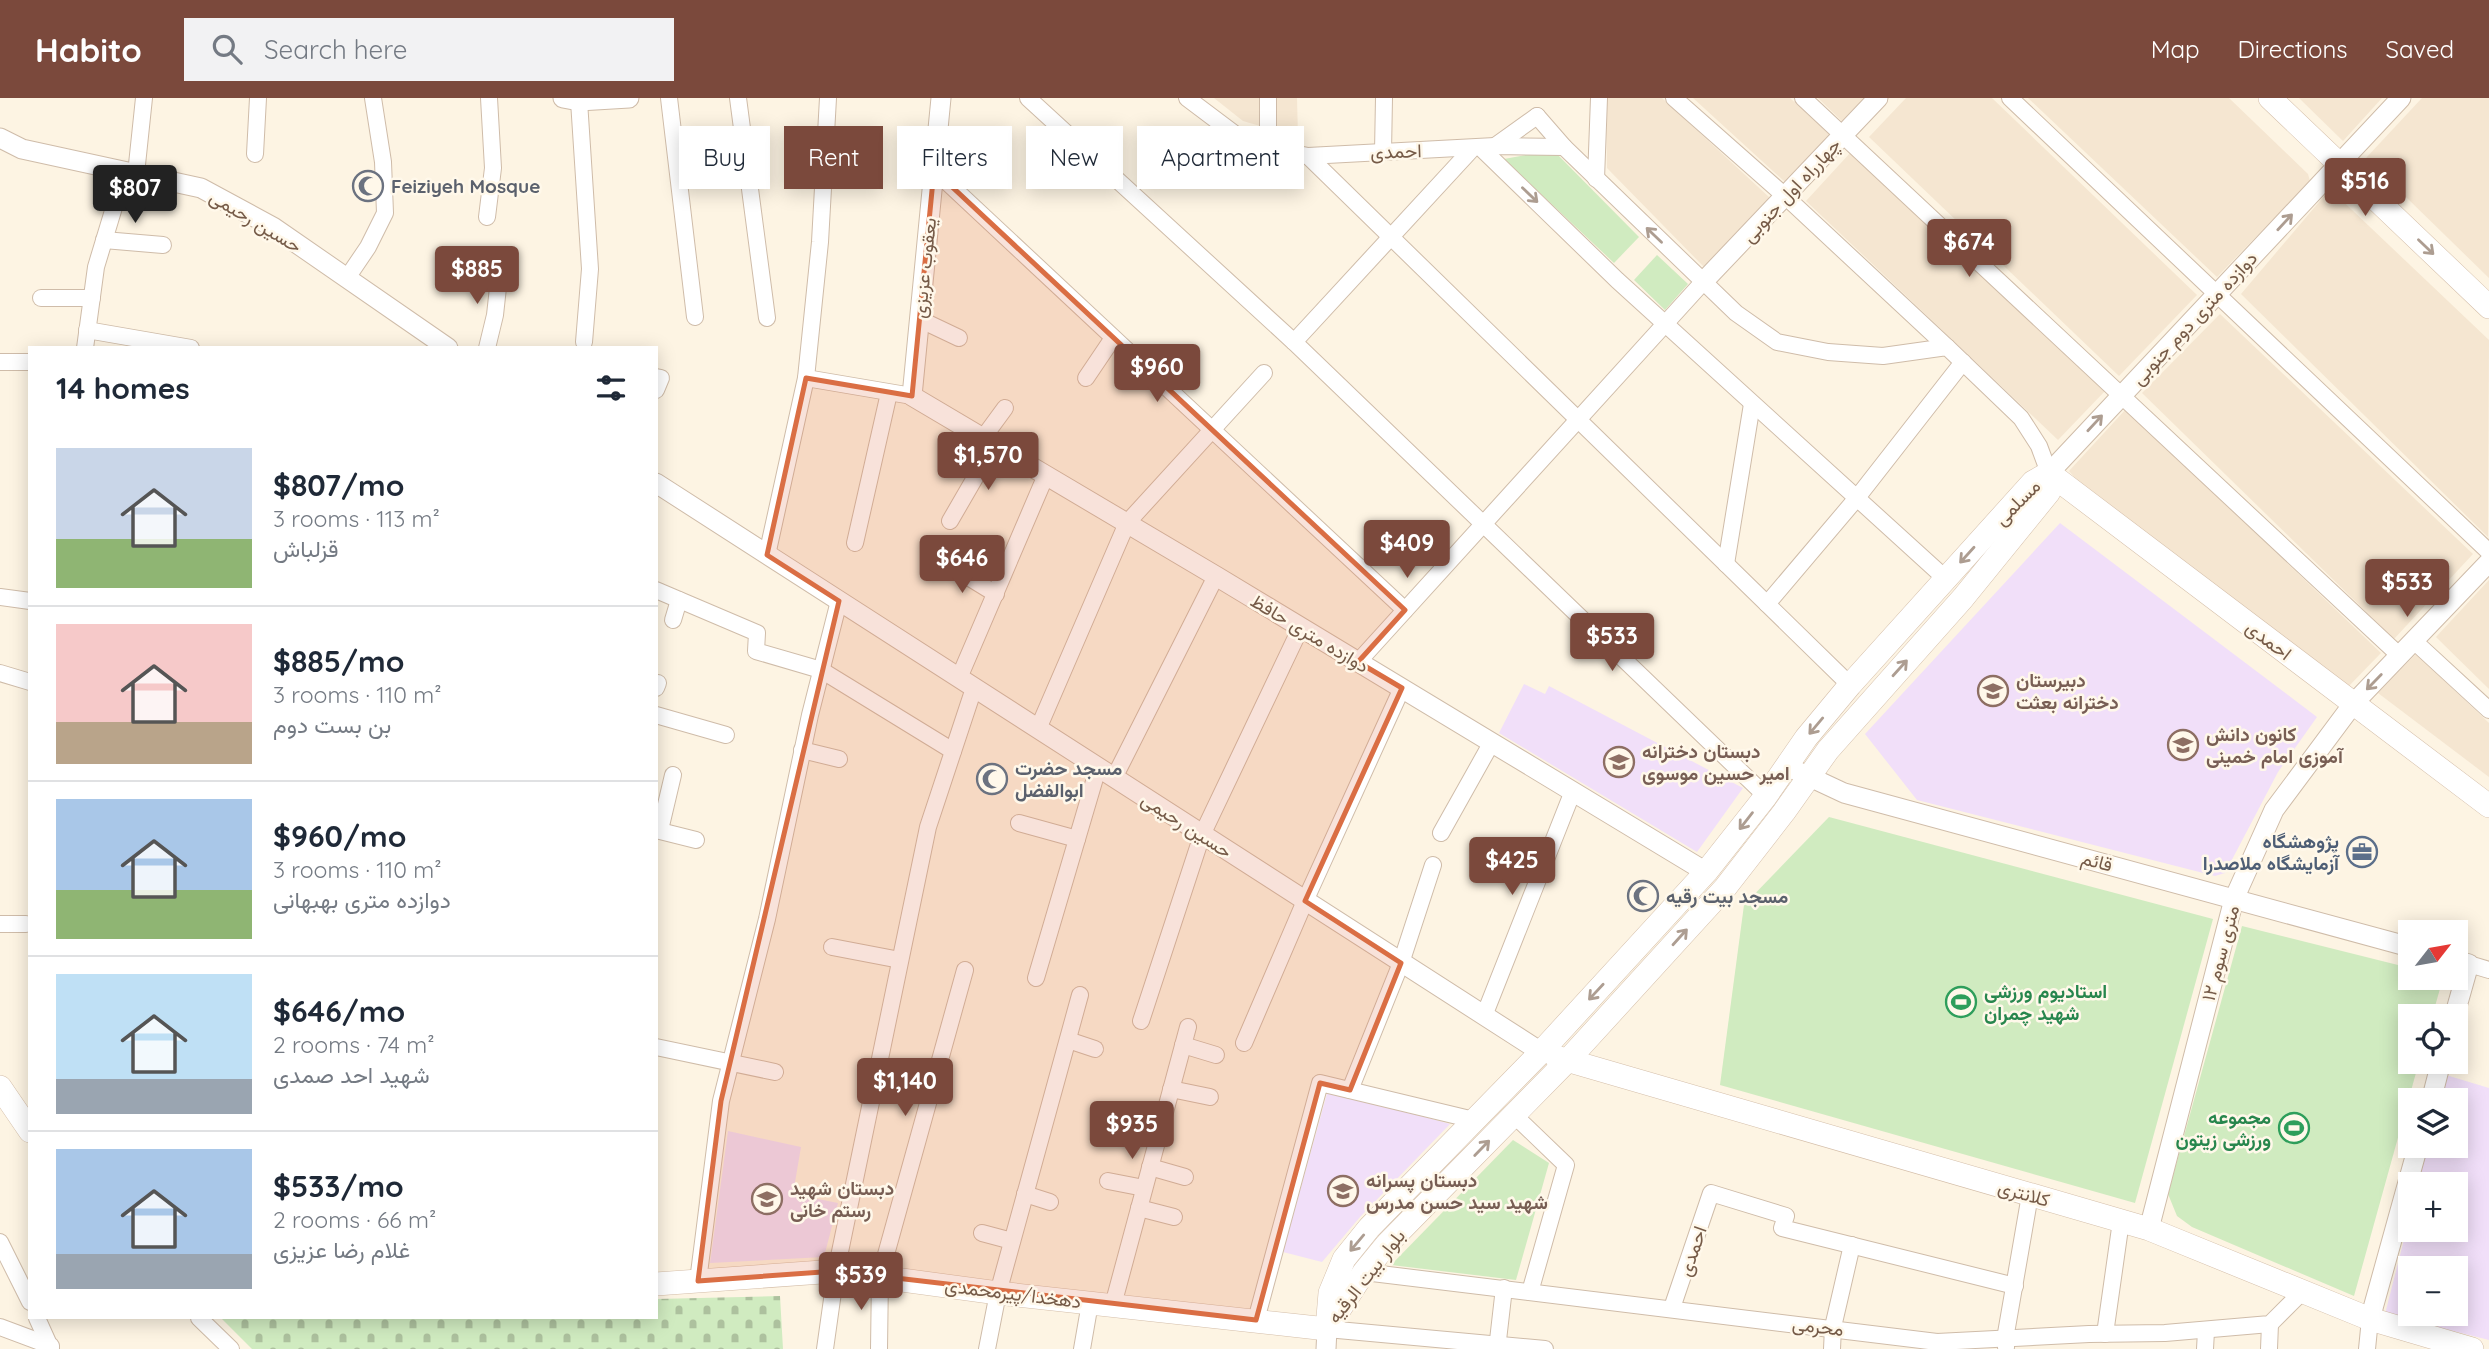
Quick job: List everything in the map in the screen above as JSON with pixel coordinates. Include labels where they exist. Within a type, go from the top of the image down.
[{"type":"main road","points":[[2270,98],[2489,307]]},
{"type":"main road","name":"مسلمی","points":[[1787,767],[1806,738],[1850,685],[2033,482],[2049,473],[2049,492],[1963,598],[1808,776]]},
{"type":"main road","name":"احمدی","points":[[2049,473],[2489,806]]},
{"type":"main road","name":"بلوار بیت الرقیه","points":[[1327,1339],[1330,1293],[1344,1259],[1369,1228],[1541,1052],[1706,872],[1787,767]]},
{"type":"main road","name":"بلوار بیت الرقیه","points":[[1327,1339],[1364,1272],[1387,1244],[1568,1060],[1725,888],[1784,812],[1808,776]]},
{"type":"main road","name":"کلانتری","points":[[1541,1052],[2149,1229],[2436,1344],[2472,1349]]},
{"type":"main road","points":[[0,1087],[28,1124]]},
{"type":"main road","name":"دهخدا/پیرمحمدی","points":[[658,1284],[836,1271],[998,1293],[1256,1320],[1327,1339]]},
{"type":"street","points":[[85,346],[96,267],[131,173],[144,98]]},
{"type":"street","points":[[255,154],[258,98]]},
{"type":"street","points":[[347,278],[368,247],[385,213],[383,162],[373,98]]},
{"type":"street","points":[[487,217],[493,168],[489,98]]},
{"type":"street","points":[[584,342],[590,269],[571,100],[629,98]]},
{"type":"street","points":[[669,98],[695,317]]},
{"type":"street","points":[[738,98],[767,318]]},
{"type":"street","points":[[767,555],[806,378],[820,242],[828,98]]},
{"type":"street","name":"یعقوب عزیزی","points":[[938,126],[941,98]]},
{"type":"street","points":[[1028,98],[1294,342],[1766,796]]},
{"type":"street","name":"احمدی","points":[[1187,98],[1224,126]]},
{"type":"street","points":[[1268,98],[1268,126]]},
{"type":"street","points":[[1383,152],[1384,98]]},
{"type":"street","points":[[1537,98],[1537,116],[1564,147],[1736,313],[1777,342],[1828,352],[1883,356],[1947,347]]},
{"type":"street","points":[[1596,179],[1599,98]]},
{"type":"street","points":[[1674,98],[1785,196],[2021,418],[2039,446],[2049,473]]},
{"type":"street","points":[[1803,98],[2400,656]]},
{"type":"street","name":"چهارراه اول جنوبی","points":[[1704,282],[1878,98]]},
{"type":"street","points":[[2010,98],[2489,552]]},
{"type":"street","name":"دوازده متری دوم جنوبی","points":[[2049,473],[2401,98]]},
{"type":"street","points":[[1294,342],[1391,236],[1483,148],[1537,116]]},
{"type":"street","name":"حسین رحیمی","points":[[0,138],[22,149],[201,188],[273,227],[437,345]]},
{"type":"street","name":"احمدی","points":[[1304,155],[1564,147]]},
{"type":"street","points":[[1483,148],[1666,325],[1945,579]]},
{"type":"street","points":[[1308,156],[1850,685]]},
{"type":"street","name":"یعقوب عزیزی","points":[[912,396],[932,189]]},
{"type":"street","points":[[954,189],[1405,610]]},
{"type":"street","points":[[104,240],[163,245]]},
{"type":"street","points":[[487,346],[495,314],[500,269]]},
{"type":"street","points":[[1358,662],[1704,282]]},
{"type":"street","points":[[41,298],[92,298]]},
{"type":"street","points":[[919,318],[959,338]]},
{"type":"street","points":[[87,330],[179,346]]},
{"type":"street","points":[[1086,377],[1113,338]]},
{"type":"street","points":[[0,362],[28,362]]},
{"type":"street","points":[[1767,604],[1856,499],[1962,362]]},
{"type":"street","points":[[1038,729],[1127,523],[1264,373]]},
{"type":"street","points":[[806,378],[912,396]]},
{"type":"street","points":[[855,543],[889,393]]},
{"type":"street","name":"دوازده متری حافظ","points":[[912,396],[1706,872]]},
{"type":"street","points":[[1726,564],[1752,404]]},
{"type":"street","points":[[950,521],[1005,408]]},
{"type":"street","points":[[825,1349],[836,1271],[928,827],[953,751],[967,683],[996,594],[1046,475]]},
{"type":"street","name":"حسین رحیمی","points":[[658,484],[1541,1052]]},
{"type":"street","name":"۱۲ متری سوم","points":[[2149,1229],[2234,899],[2274,810],[2353,704],[2489,562]]},
{"type":"street","points":[[947,564],[996,594]]},
{"type":"street","points":[[1036,978],[1077,839],[1106,773],[1216,576]]},
{"type":"street","points":[[658,591],[757,633],[756,651],[821,670],[953,751]]},
{"type":"street","points":[[0,597],[28,601]]},
{"type":"street","points":[[673,620],[679,600]]},
{"type":"street","points":[[698,1281],[721,1101],[767,919],[802,750],[839,601]]},
{"type":"street","points":[[1141,1021],[1202,835],[1301,627]]},
{"type":"street","points":[[2414,640],[2489,710]]},
{"type":"street","points":[[0,673],[28,681]]},
{"type":"street","points":[[1244,1043],[1402,688]]},
{"type":"street","points":[[658,716],[726,735]]},
{"type":"street","points":[[1441,833],[1492,742]]},
{"type":"street","points":[[802,750],[839,759]]},
{"type":"street","name":"قائم","points":[[1787,767],[1844,793],[2398,944]]},
{"type":"street","points":[[673,775],[658,830],[696,840]]},
{"type":"street","points":[[1484,1016],[1573,792]]},
{"type":"street","points":[[1019,823],[1077,839]]},
{"type":"street","points":[[1350,1090],[1401,962],[1433,865]]},
{"type":"street","points":[[0,924],[26,924]]},
{"type":"street","points":[[832,947],[900,960]]},
{"type":"street","points":[[2468,964],[2489,970]]},
{"type":"street","points":[[879,1349],[880,1276],[965,970]]},
{"type":"street","points":[[987,1349],[998,1293],[1080,995]]},
{"type":"street","points":[[1082,1349],[1139,1208],[1188,1027]]},
{"type":"street","points":[[1068,1040],[1096,1049]]},
{"type":"street","points":[[1183,1045],[1216,1055]]},
{"type":"street","points":[[658,1047],[775,1072]]},
{"type":"street","points":[[1256,1320],[1320,1083],[1474,1121]]},
{"type":"street","points":[[1171,1089],[1210,1097]]},
{"type":"street","points":[[1514,1115],[1566,1164],[1530,1292]]},
{"type":"street","points":[[1131,1128],[1158,1138]]},
{"type":"street","points":[[2367,1349],[2370,1319],[2415,1158]]},
{"type":"street","points":[[1150,1167],[1185,1177]]},
{"type":"street","points":[[1108,1181],[1144,1188]]},
{"type":"street","name":"احمدی","points":[[1672,1308],[1711,1193],[1786,1216],[1782,1228],[1852,1245]]},
{"type":"street","points":[[1025,1194],[1050,1202]]},
{"type":"street","points":[[2006,1344],[2030,1195]]},
{"type":"street","points":[[1139,1208],[1174,1217]]},
{"type":"street","points":[[2094,1339],[2121,1221]]},
{"type":"street","points":[[982,1233],[1012,1241]]},
{"type":"street","points":[[0,1241],[28,1298]]},
{"type":"street","points":[[1832,1349],[1833,1327],[1852,1245],[2015,1286]]},
{"type":"street","name":"محرمی","points":[[1364,1272],[1833,1327],[1937,1345],[2094,1339],[2165,1341],[2206,1331],[2270,1324]]},
{"type":"street","points":[[1497,1347],[1504,1289]]},
{"type":"street","points":[[2269,1349],[2270,1324],[2302,1292]]},
{"type":"street","points":[[37,1319],[51,1348]]},
{"type":"street","points":[[200,1319],[231,1349]]},
{"type":"street","points":[[0,1326],[51,1348]]},
{"type":"street","points":[[2205,1349],[2206,1331]]},
{"type":"street","points":[[1327,1339],[1545,1349]]},
{"type":"highlighted area","points":[[934,170],[1405,610],[1358,662],[1402,688],[1305,901],[1401,963],[1350,1090],[1320,1083],[1256,1320],[836,1271],[698,1281],[721,1101],[839,601],[767,555],[806,378],[912,396]]},
{"type":"shaded area","points":[[1214,98],[1297,98],[1298,126],[1260,126],[1243,121]]},
{"type":"shaded area","points":[[1606,98],[1662,98],[1770,198],[1705,268],[1607,168]]},
{"type":"shaded area","points":[[1693,98],[1790,98],[1830,135],[1785,182]]},
{"type":"shaded area","points":[[1818,98],[1868,98],[1844,123]]},
{"type":"shaded area","points":[[1906,98],[1992,98],[2197,295],[2119,376],[1869,137]]},
{"type":"shaded area","points":[[2028,98],[2229,98],[2308,174],[2310,181],[2217,277]]},
{"type":"shaded area","points":[[2299,98],[2382,98],[2343,141]]},
{"type":"shaded area","points":[[2422,98],[2489,98],[2489,278],[2366,158]]},
{"type":"shaded area","points":[[1851,152],[2105,391],[2058,440],[1806,201]]},
{"type":"shaded area","points":[[2330,189],[2489,340],[2488,537],[2241,294]]},
{"type":"shaded area","points":[[2220,314],[2473,554],[2394,639],[2142,393]]},
{"type":"shaded area","points":[[2126,409],[2381,653],[2347,688],[2087,492],[2069,471]]},
{"type":"shaded area","points":[[2060,523],[2317,717],[2278,772],[2225,873],[2215,876],[1917,800],[1865,734]]},
{"type":"shaded area","points":[[2489,580],[2489,689],[2436,637]]},
{"type":"shaded area","points":[[2416,654],[2489,723],[2489,777],[2378,693]]},
{"type":"shaded area","name":"دبستان دخترانه امیر حسین موسوی","points":[[1524,684],[1545,694],[1549,686],[1743,788],[1697,852],[1499,733]]},
{"type":"shaded area","points":[[2446,1075],[2489,1088],[2489,1340],[2433,1326],[2468,1326],[2468,1256],[2400,1256],[2403,1242],[2468,1242],[2468,1172],[2421,1172],[2425,1158],[2468,1158],[2468,1088],[2443,1088]]},
{"type":"shaded area","name":"دبستان پسرانه شهید سید حسن مدرس","points":[[1328,1090],[1450,1124],[1360,1217],[1322,1262],[1283,1252]]},
{"type":"shaded area","name":"دبستان شهید رستم خانی","points":[[728,1131],[801,1147],[793,1194],[838,1203],[824,1257],[710,1263]]},
{"type":"shaded area","points":[[2398,1263],[2398,1317],[2385,1314]]},
{"type":"green space","points":[[1553,150],[1639,237],[1614,263],[1504,159]]},
{"type":"green space","points":[[1657,255],[1688,284],[1665,310],[1634,280]]},
{"type":"green space","name":"استادیوم ورزشی شهید چمران","points":[[1829,817],[2213,919],[2135,1203],[1720,1085],[1744,905]]},
{"type":"green space","name":"مجموعه ورزشی زیتون","points":[[2242,926],[2398,965],[2398,990],[2440,990],[2436,1004],[2398,1004],[2398,1074],[2416,1074],[2412,1088],[2398,1088],[2398,1138],[2354,1296],[2192,1227],[2177,1216],[2168,1194]]},
{"type":"green space","points":[[1513,1140],[1549,1163],[1516,1280],[1391,1265]]},
{"type":"green space","points":[[780,1296],[783,1349],[252,1349],[222,1319],[658,1319],[658,1299]]},
{"type":"place","name":"Feiziyeh Mosque","points":[[368,186]]},
{"type":"place","name":"دبیرستان دخترانه بعثت","points":[[1993,691]]},
{"type":"place","name":"کانون دانش آموزی امام خمینی","points":[[2183,745]]},
{"type":"place","name":"دبستان دخترانه امیر حسین موسوی","points":[[1619,762]]},
{"type":"place","name":"مسجد حضرت ابوالفضل","points":[[992,779]]},
{"type":"place","name":"پژوهشگاه آزمایشگاه ملاصدرا","points":[[2362,852]]},
{"type":"place","name":"مسجد بیت رقیه","points":[[1643,896]]},
{"type":"place","name":"استادیوم ورزشی شهید چمران","points":[[1961,1002]]},
{"type":"place","name":"مجموعه ورزشی زیتون","points":[[2294,1128]]},
{"type":"place","name":"دبستان پسرانه شهید سید حسن مدرس","points":[[1343,1191]]},
{"type":"place","name":"دبستان شهید رستم خانی","points":[[767,1199]]}]
